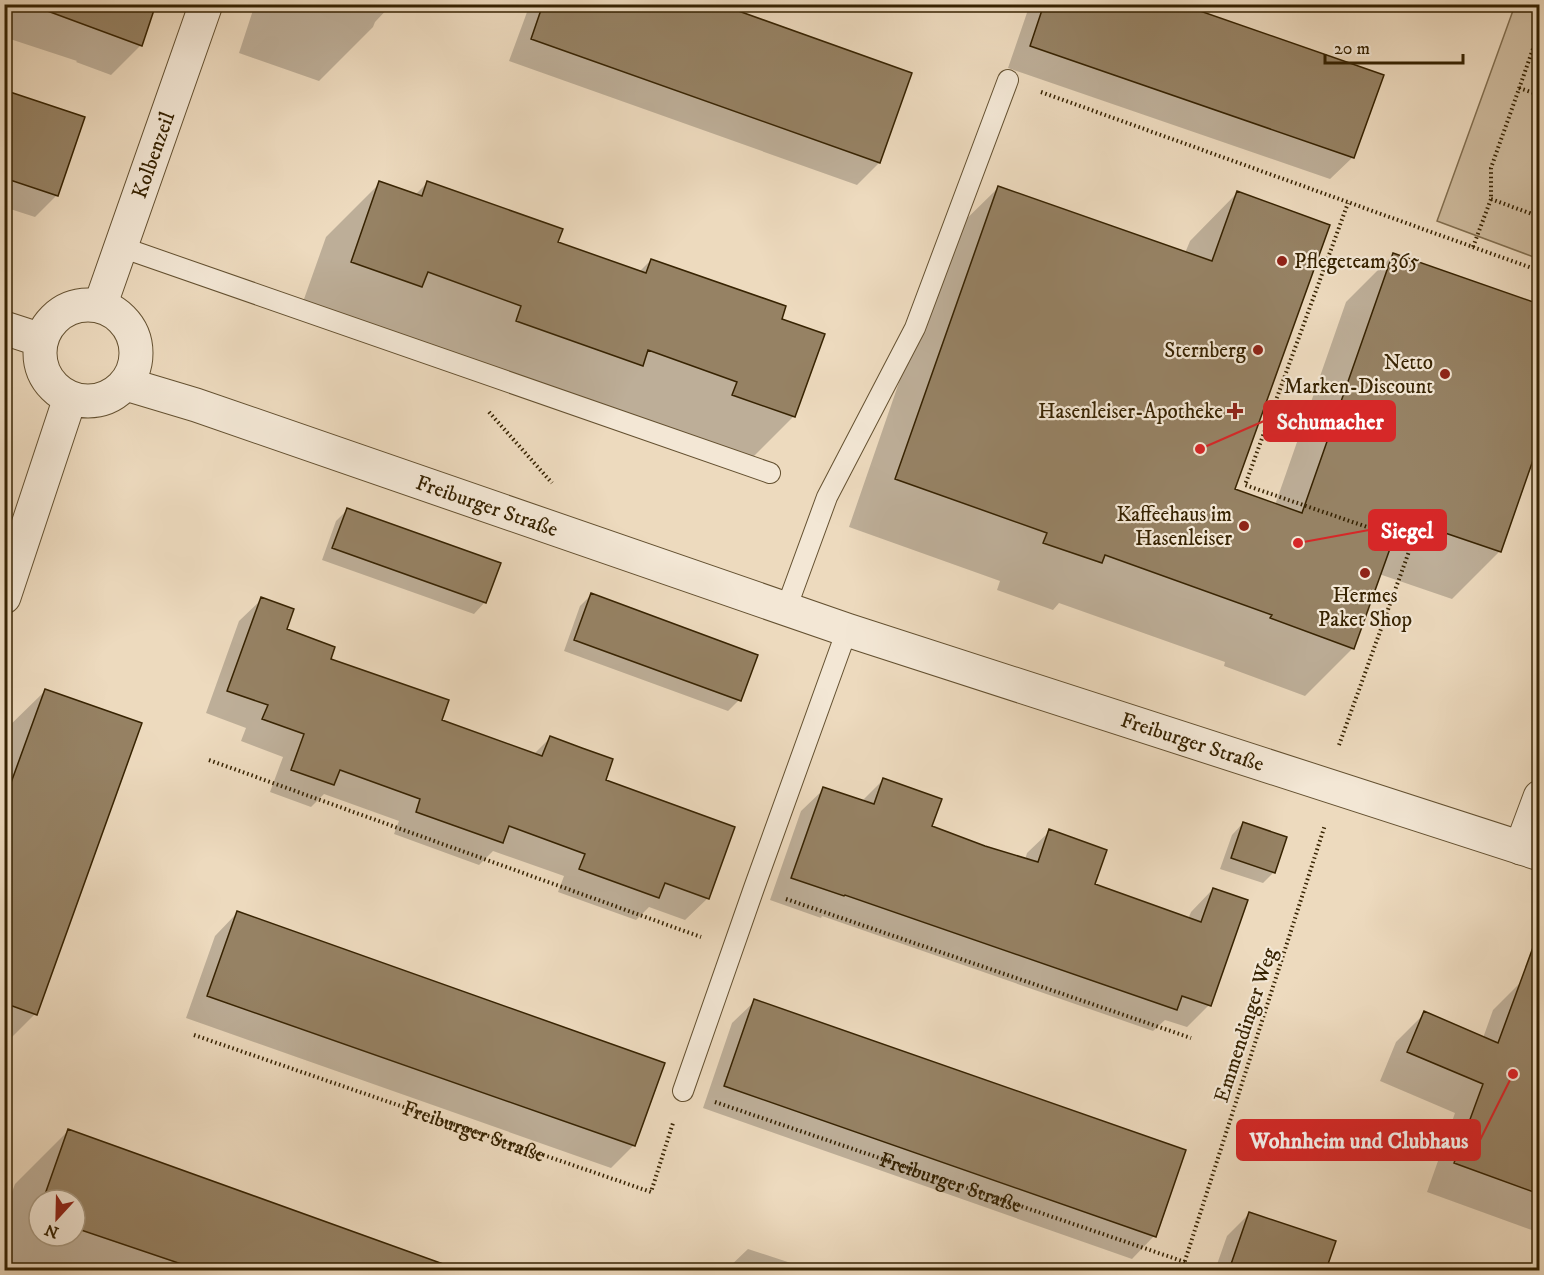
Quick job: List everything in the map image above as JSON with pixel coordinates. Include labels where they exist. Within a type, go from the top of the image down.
[{"type":"street","name":"Kolbenzeil","points":[[100,306],[206,4]]},
{"type":"street","points":[[81,305],[100,306],[117,315],[132,333],[136,359],[126,384],[115,393],[97,401],[70,398],[50,385],[41,368],[41,340],[50,322],[63,311],[81,305]]},
{"type":"street","points":[[4,328],[41,340]]},
{"type":"street","name":"Freiburger Straße","points":[[126,384],[207,409],[847,630],[1530,851]]},
{"type":"street","points":[[4,597],[70,398]]},
{"type":"street","points":[[1530,851],[1539,797]]},
{"type":"lane","points":[[786,609],[827,497],[915,328],[1008,80]]},
{"type":"lane","points":[[121,247],[770,473]]},
{"type":"lane","points":[[683,1091],[847,630]]},
{"type":"path","points":[[1473,248],[1491,199],[1491,168],[1539,29]]},
{"type":"path","points":[[1008,80],[1539,271]]},
{"type":"path","points":[[1520,88],[1539,95]]},
{"type":"path","points":[[1491,199],[1539,217]]},
{"type":"path","name":"Emmendinger Weg","points":[[1182,1270],[1336,789],[1337,753],[1411,546],[1402,539],[1245,485],[1348,203]]},
{"type":"path","points":[[487,410],[557,488]]},
{"type":"path","points":[[209,760],[733,948]]},
{"type":"path","points":[[754,888],[1191,1038]]},
{"type":"path","name":"Freiburger Straße","points":[[194,1035],[651,1192],[683,1091],[1185,1262]]},
{"type":"shaded area","points":[[1515,5],[1539,5],[1539,259],[1437,221]]},
{"type":"building","points":[[43,4],[156,4],[142,46],[42,9]]},
{"type":"building","points":[[543,4],[719,4],[912,73],[880,163],[531,39]]},
{"type":"building","points":[[1044,4],[1180,4],[1384,75],[1354,158],[1030,46]]},
{"type":"building","points":[[4,90],[85,117],[58,196],[4,178]]},
{"type":"building","points":[[379,181],[422,196],[427,181],[563,229],[558,242],[646,273],[651,259],[786,306],[782,319],[825,334],[795,417],[732,395],[737,382],[648,350],[643,366],[516,321],[521,306],[428,272],[422,287],[351,262]]},
{"type":"building","points":[[998,186],[1212,261],[1237,191],[1330,225],[1235,489],[1302,513],[1393,253],[1539,304],[1539,443],[1501,552],[1401,518],[1354,649],[1270,618],[1272,615],[1105,555],[1102,563],[1043,543],[1047,533],[895,479]]},
{"type":"building","points":[[347,508],[501,563],[486,603],[332,548]]},
{"type":"building","points":[[591,593],[758,655],[741,701],[574,640]]},
{"type":"building","points":[[261,597],[294,609],[287,629],[335,647],[331,659],[449,700],[442,720],[542,756],[550,736],[613,759],[606,780],[735,827],[709,899],[665,883],[659,898],[579,869],[585,854],[509,826],[503,843],[416,812],[420,799],[340,770],[334,785],[291,770],[304,734],[262,719],[268,705],[227,691]]},
{"type":"building","points":[[45,689],[142,723],[37,1015],[4,1003],[4,802]]},
{"type":"building","points":[[883,778],[942,799],[932,826],[985,846],[1038,862],[1049,829],[1107,850],[1095,884],[1201,922],[1213,888],[1248,900],[1211,1006],[1182,996],[1177,1010],[791,878],[823,787],[874,804]]},
{"type":"building","points":[[1243,822],[1287,837],[1275,873],[1231,858]]},
{"type":"building","points":[[237,911],[665,1063],[635,1146],[207,996]]},
{"type":"building","points":[[1535,942],[1539,943],[1539,1194],[1454,1163],[1483,1084],[1407,1052],[1424,1011],[1498,1043]]},
{"type":"building","points":[[754,999],[1186,1150],[1156,1237],[724,1086]]},
{"type":"building","points":[[68,1129],[446,1265],[445,1270],[199,1270],[87,1232],[87,1188],[47,1188]]},
{"type":"building","points":[[1249,1212],[1336,1241],[1326,1270],[1229,1270]]},
{"type":"place","name":"Pflegeteam 365","points":[[1282,261]]},
{"type":"place","name":"Sternberg","points":[[1258,350]]},
{"type":"place","name":"Netto Marken-Discount","points":[[1445,374]]},
{"type":"place","name":"Hasenleiser-Apotheke","points":[[1235,411]]},
{"type":"place","name":"Schumacher","points":[[1200,449]]},
{"type":"place","name":"Kaffeehaus im Hasenleiser","points":[[1244,526]]},
{"type":"place","name":"Siegel","points":[[1298,543]]},
{"type":"place","name":"Hermes Paket Shop","points":[[1365,573]]},
{"type":"place","name":"Wohnheim und Clubhaus","points":[[1513,1074]]}]
